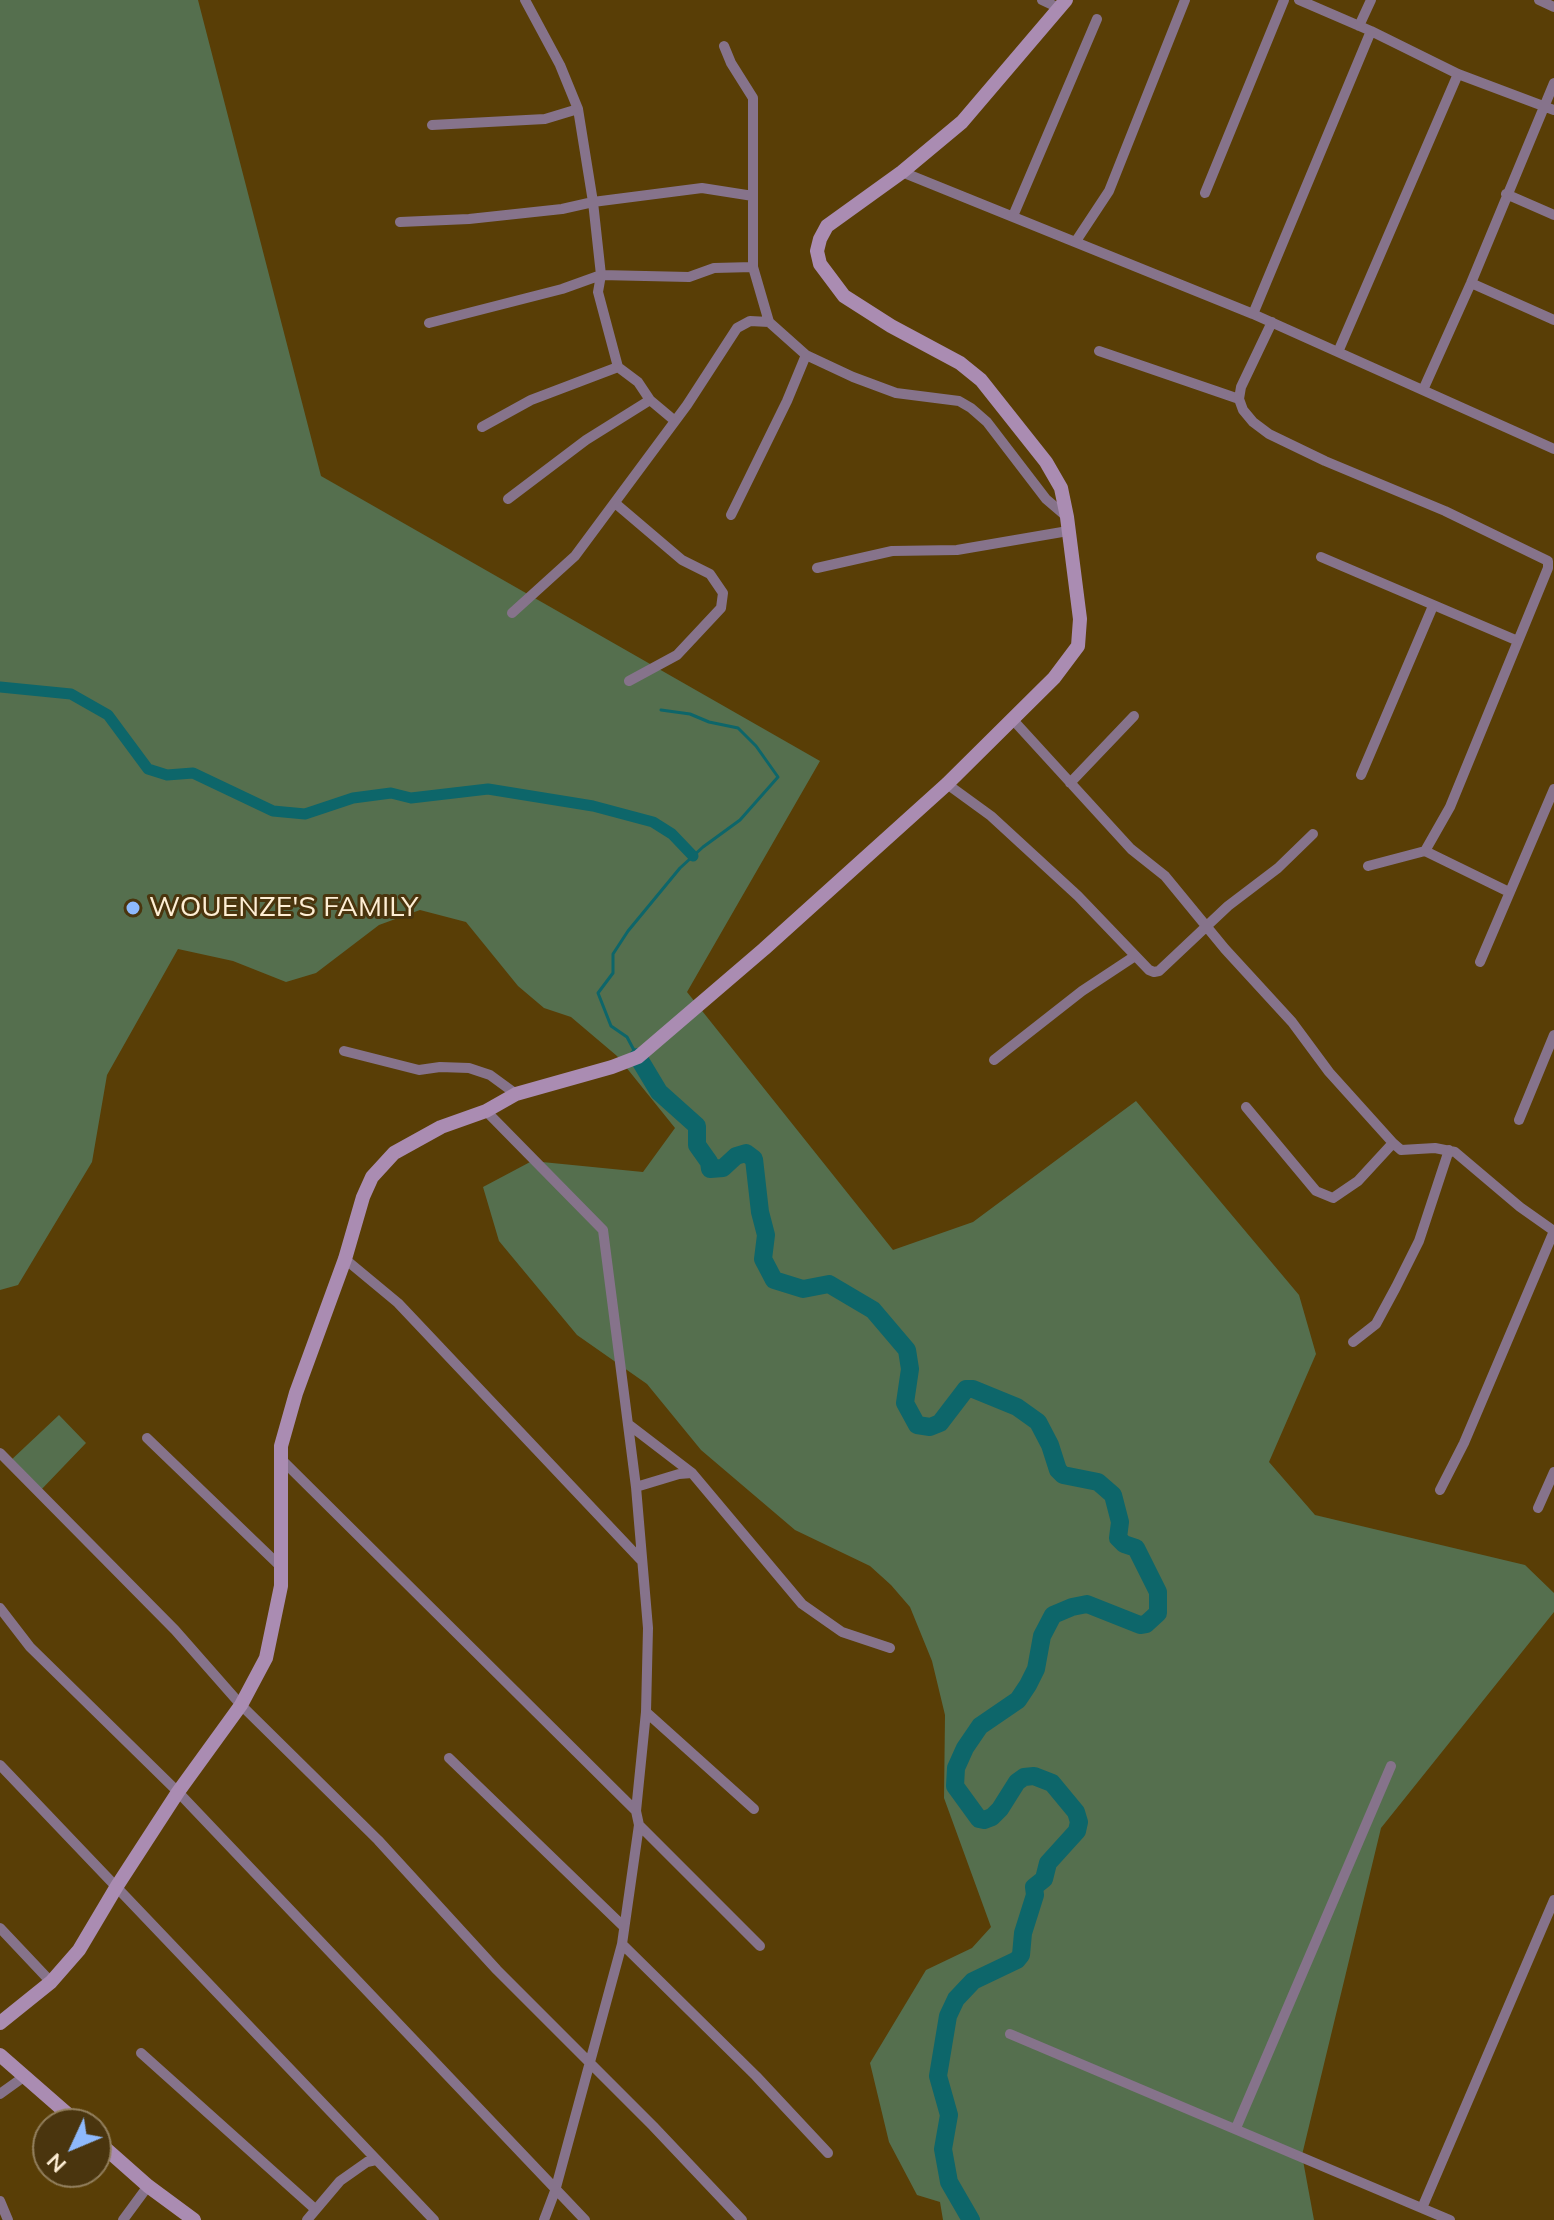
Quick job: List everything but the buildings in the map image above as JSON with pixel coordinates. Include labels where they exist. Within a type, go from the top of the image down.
[{"type":"main road","points":[[0,2023],[51,1982],[79,1950],[178,1792],[241,1705],[266,1658],[278,1608],[281,1567],[280,1458],[296,1393],[372,1177],[394,1153],[441,1127],[486,1111],[516,1094],[638,1057],[764,949],[947,784],[1014,721],[1066,665],[1078,646],[1080,619],[1061,488],[1046,462],[981,380],[960,363],[891,326],[844,296],[820,264],[817,251],[827,226],[902,172],[962,122],[1062,4]]},
{"type":"main road","points":[[0,2055],[61,2108]]},
{"type":"main road","points":[[112,2154],[194,2220]]},
{"type":"street","points":[[525,0],[560,65],[578,109],[601,275],[598,292],[618,367],[638,382],[650,400],[675,421]]},
{"type":"street","points":[[1042,0],[1062,4]]},
{"type":"street","points":[[1076,241],[1109,191],[1185,0]]},
{"type":"street","points":[[1205,193],[1284,0]]},
{"type":"street","points":[[1299,0],[1458,74],[1549,108]]},
{"type":"street","points":[[1359,26],[1371,0]]},
{"type":"street","points":[[1539,0],[1554,7]]},
{"type":"street","points":[[1013,216],[1097,19]]},
{"type":"street","points":[[1253,314],[1371,31]]},
{"type":"street","points":[[724,46],[753,98],[753,267],[769,322],[806,355],[853,377],[896,393],[959,401],[987,422],[1067,524],[957,550],[892,551],[817,568]]},
{"type":"street","points":[[1338,352],[1458,74]]},
{"type":"street","points":[[1423,390],[1471,283],[1506,194],[1549,108],[1554,83]]},
{"type":"street","points":[[432,125],[545,119],[578,109]]},
{"type":"street","points":[[902,172],[1272,322],[1554,449]]},
{"type":"street","points":[[400,222],[469,219],[562,209],[702,188],[753,196]]},
{"type":"street","points":[[1506,194],[1554,215]]},
{"type":"street","points":[[429,323],[562,289],[601,275],[689,277],[714,268],[753,267]]},
{"type":"street","points":[[1471,283],[1554,320]]},
{"type":"street","points":[[512,613],[575,556],[675,421],[737,328],[750,321],[769,322]]},
{"type":"street","points":[[1272,322],[1241,387],[1239,399],[1253,422],[1269,434],[1325,461],[1445,511],[1551,562],[1450,807],[1425,851]]},
{"type":"street","points":[[1099,351],[1239,399]]},
{"type":"street","points":[[731,515],[806,355]]},
{"type":"street","points":[[482,427],[531,400],[618,367]]},
{"type":"street","points":[[508,499],[586,440],[650,400]]},
{"type":"street","points":[[615,503],[682,560],[710,574],[723,593],[721,608],[677,655],[629,681]]},
{"type":"street","points":[[1321,557],[1518,641]]},
{"type":"street","points":[[1361,775],[1433,606]]},
{"type":"street","points":[[1070,783],[1134,716]]},
{"type":"street","points":[[1014,721],[1131,849],[1165,876],[1225,949],[1292,1022],[1329,1072],[1393,1143],[1401,1150],[1449,1150],[1554,1231],[1464,1443],[1440,1490]]},
{"type":"street","points":[[947,784],[991,816],[1149,970],[1159,971],[1228,906],[1278,868],[1313,834]]},
{"type":"street","points":[[1480,962],[1554,789]]},
{"type":"street","points":[[1368,866],[1425,851],[1509,892]]},
{"type":"street","points":[[994,1060],[1082,991],[1135,956]]},
{"type":"street","points":[[1519,1120],[1554,1035]]},
{"type":"street","points":[[344,1051],[419,1070],[469,1068],[490,1075],[516,1094]]},
{"type":"street","points":[[1246,1107],[1316,1191],[1333,1198],[1358,1181],[1393,1143]]},
{"type":"street","points":[[486,1111],[603,1230],[636,1487],[648,1628],[646,1712],[636,1811],[639,1825],[622,1944],[555,2191],[544,2220]]},
{"type":"street","points":[[1353,1342],[1376,1324],[1413,1253],[1449,1150]]},
{"type":"street","points":[[345,1259],[398,1303],[641,1560]]},
{"type":"street","points":[[628,1424],[692,1473],[802,1604],[842,1632],[890,1648]]},
{"type":"street","points":[[147,1438],[281,1567]]},
{"type":"street","points":[[0,1453],[4,1466],[175,1630],[241,1705],[378,1840],[497,1970],[742,2220]]},
{"type":"street","points":[[280,1458],[636,1811]]},
{"type":"street","points":[[1538,1508],[1554,1472]]},
{"type":"street","points":[[636,1487],[692,1473]]},
{"type":"street","points":[[0,1608],[30,1647],[178,1792],[585,2220]]},
{"type":"street","points":[[646,1712],[754,1809]]},
{"type":"street","points":[[449,1758],[623,1926]]},
{"type":"street","points":[[0,1765],[434,2220]]},
{"type":"street","points":[[1236,2128],[1391,1766]]},
{"type":"street","points":[[639,1825],[760,1946]]},
{"type":"street","points":[[1422,2208],[1554,1900]]},
{"type":"street","points":[[0,1928],[51,1982]]},
{"type":"street","points":[[622,1944],[756,2076],[828,2153]]},
{"type":"street","points":[[1010,2034],[1450,2220]]},
{"type":"street","points":[[141,2053],[315,2209]]},
{"type":"street","points":[[0,2094],[25,2076]]},
{"type":"street","points":[[307,2220],[340,2181],[367,2162],[376,2160]]},
{"type":"street","points":[[123,2220],[148,2186]]},
{"type":"street","points":[[0,2201],[8,2220]]},
{"type":"green space","points":[[0,0],[198,0],[321,476],[820,761],[687,992],[893,1250],[973,1222],[1136,1101],[1299,1295],[1316,1354],[1269,1462],[1315,1515],[1525,1565],[1554,1593],[1554,1612],[1381,1828],[1302,2155],[1314,2220],[943,2220],[940,2202],[917,2195],[889,2142],[870,2063],[926,1970],[972,1948],[991,1927],[944,1798],[945,1715],[932,1661],[910,1607],[891,1585],[870,1566],[795,1530],[701,1450],[647,1384],[577,1335],[499,1241],[483,1187],[532,1161],[643,1172],[675,1128],[617,1056],[571,1017],[544,1008],[518,986],[466,922],[420,910],[379,925],[316,973],[286,982],[233,961],[178,949],[107,1075],[92,1162],[18,1285],[0,1290]]},
{"type":"green space","points":[[59,1415],[86,1443],[39,1492],[9,1462]]},
{"type":"waterway","points":[[0,687],[71,694],[108,715],[148,769],[167,775],[193,773],[273,811],[305,814],[353,798],[391,793],[411,798],[488,789],[593,806],[653,822],[672,834],[693,856]]},
{"type":"waterway","points":[[636,1054],[627,1037],[611,1026],[598,993],[613,973],[613,954],[680,868],[740,820],[778,777],[756,746],[738,728],[690,714],[661,710]]},
{"type":"waterway","points":[[638,1057],[659,1092],[697,1126],[697,1145],[709,1162],[710,1169],[723,1168],[736,1156],[746,1153],[754,1159],[766,1235],[763,1259],[774,1280],[803,1289],[829,1284],[873,1310],[907,1350],[910,1369],[905,1403],[917,1425],[930,1427],[940,1423],[966,1389],[1017,1407],[1038,1422],[1063,1475],[1098,1482],[1113,1495],[1120,1522],[1118,1538],[1136,1548],[1158,1592],[1158,1613],[1146,1624],[1140,1625],[1087,1604],[1053,1615],[1042,1636],[1036,1669],[1028,1685],[1018,1700],[980,1726],[956,1768],[955,1786],[979,1819],[992,1817],[1017,1782],[1034,1776],[1052,1783],[1076,1812],[1079,1822],[1077,1831],[1048,1863],[1044,1879],[1034,1887],[1035,1895],[1023,1933],[1021,1955],[1017,1960],[973,1981],[956,1999],[948,2016],[938,2076],[949,2115],[943,2149],[949,2182],[971,2220]]},
{"type":"place","name":"WOUENZE'S FAMILY","points":[[133,908]]}]
